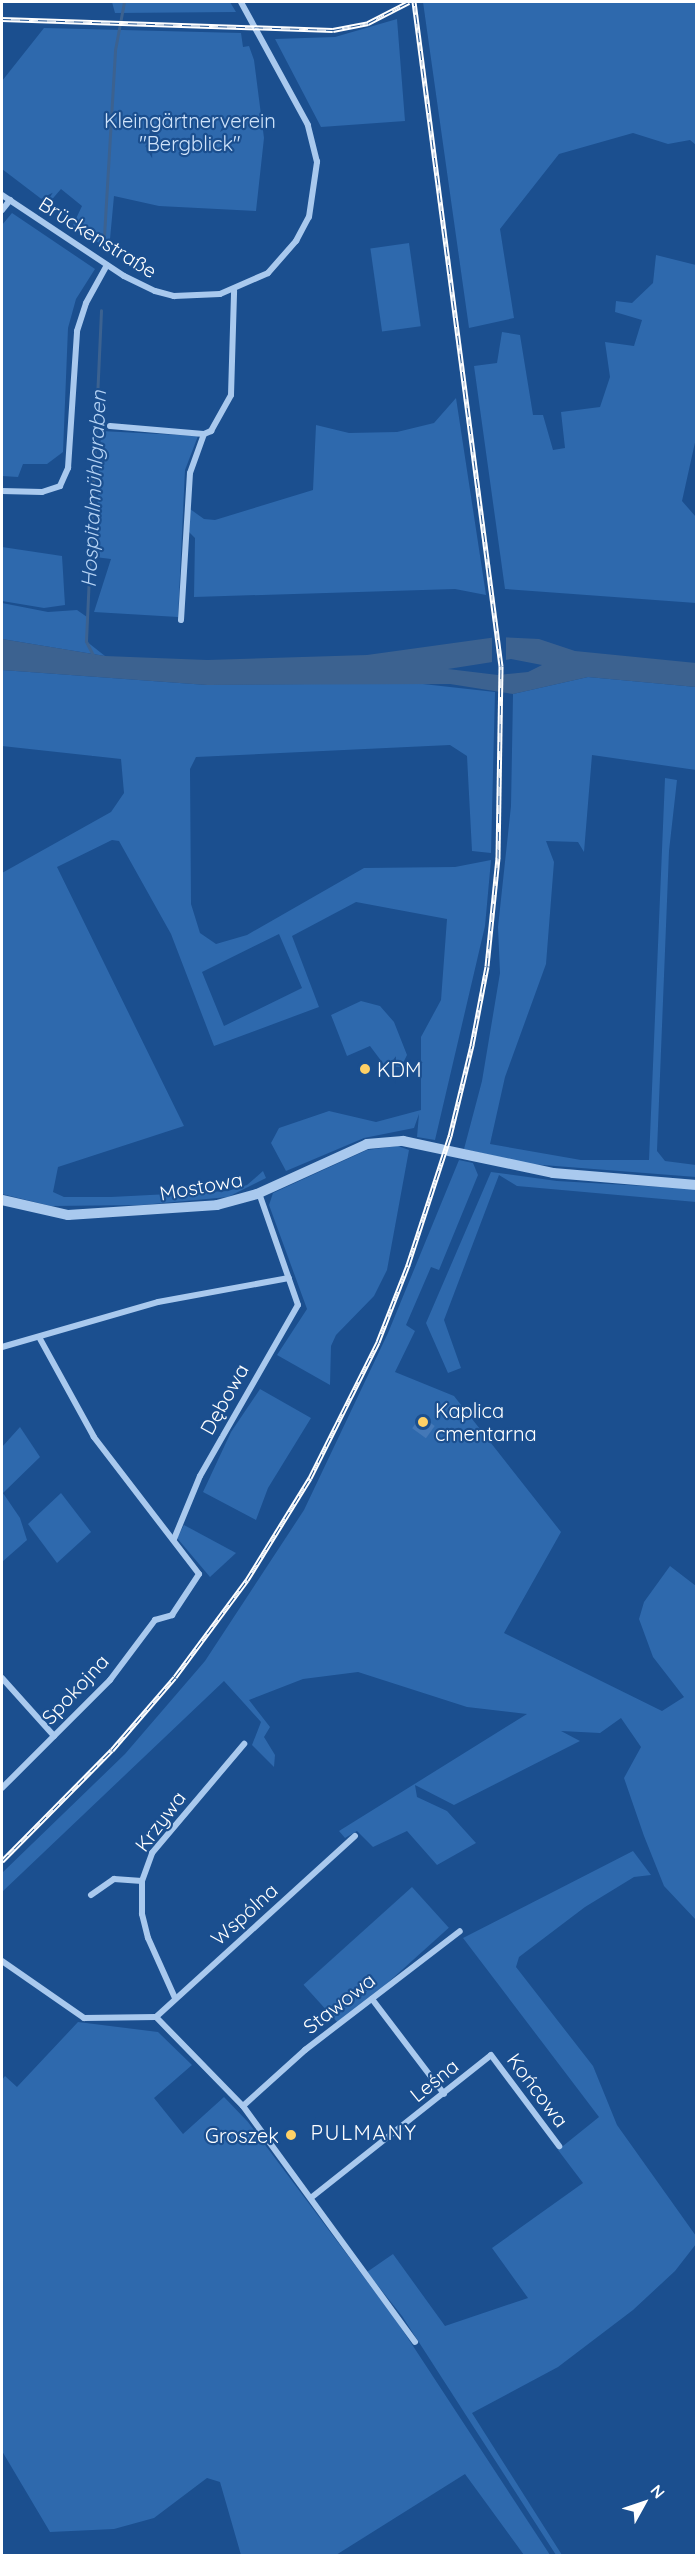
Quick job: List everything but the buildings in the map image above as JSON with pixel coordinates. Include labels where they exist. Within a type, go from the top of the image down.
[{"type":"street","name":"Brückenstraße","points":[[2,195],[139,285],[174,296],[234,291],[268,273],[296,242],[314,203],[317,175],[308,125],[241,2]]},
{"type":"street","points":[[2,210],[10,200]]},
{"type":"street","points":[[2,491],[42,492],[60,486],[68,468],[74,348],[86,303],[107,265]]},
{"type":"street","points":[[110,426],[204,434],[211,431],[231,395],[234,291]]},
{"type":"street","points":[[181,620],[190,473],[204,434]]},
{"type":"street","name":"Mostowa","points":[[2,1200],[68,1215],[217,1205],[259,1193],[367,1144],[403,1141],[553,1173],[696,1185]]},
{"type":"street","name":"Dębowa","points":[[174,1539],[200,1476],[298,1305],[259,1193]]},
{"type":"street","points":[[2,1347],[158,1302],[289,1278]]},
{"type":"street","points":[[39,1337],[94,1437],[174,1539]]},
{"type":"street","name":"Spokojna","points":[[2,1788],[110,1680],[155,1620],[172,1615],[199,1574],[174,1539]]},
{"type":"street","points":[[2,1678],[54,1736]]},
{"type":"street","name":"Krzywa","points":[[175,1998],[142,1914],[142,1881],[152,1852],[244,1744]]},
{"type":"street","name":"Wspólna","points":[[156,2018],[175,1998],[356,1836]]},
{"type":"street","points":[[91,1894],[114,1879],[142,1881]]},
{"type":"street","name":"Stawowa","points":[[243,2106],[372,1999],[460,1931]]},
{"type":"street","points":[[2,1961],[84,2018],[156,2018],[243,2106],[312,2196],[415,2342]]},
{"type":"street","points":[[372,1999],[444,2094]]},
{"type":"street","name":"Leśna","points":[[312,2196],[491,2055]]},
{"type":"street","name":"Końcowa","points":[[491,2055],[559,2146]]},
{"type":"green space","points":[[112,2],[230,2],[236,12],[115,13]]},
{"type":"green space","points":[[423,2],[696,2],[696,145],[690,140],[668,144],[633,133],[559,154],[500,229],[514,318],[469,328]]},
{"type":"green space","points":[[397,19],[405,121],[321,127],[275,39],[335,37]]},
{"type":"green space","name":"Kleingärtnerverein \"Bergblick\"","points":[[44,28],[241,33],[243,47],[249,46],[254,60],[264,138],[256,211],[159,206],[114,196],[109,250],[73,225],[82,206],[61,189],[48,204],[2,169],[2,81]]},
{"type":"green space","points":[[12,213],[95,269],[76,299],[68,328],[63,452],[47,464],[23,464],[18,477],[2,476],[2,225]]},
{"type":"green space","points":[[409,243],[421,326],[382,332],[370,248]]},
{"type":"green space","points":[[656,255],[696,265],[696,438],[682,501],[696,517],[696,603],[505,589],[474,366],[497,363],[502,332],[520,335],[533,415],[543,415],[553,450],[565,448],[561,412],[600,407],[610,377],[605,342],[634,346],[642,320],[615,312],[616,301],[632,303],[653,283]]},
{"type":"green space","points":[[456,398],[486,595],[455,589],[194,597],[195,538],[189,532],[190,509],[204,519],[215,520],[313,490],[316,425],[349,433],[397,432],[434,423]]},
{"type":"green space","points":[[101,431],[198,436],[185,470],[178,617],[94,612],[111,559],[95,557]]},
{"type":"green space","points":[[2,547],[62,556],[65,605],[44,608],[2,601]]},
{"type":"green space","points":[[2,603],[48,612],[77,610],[87,617],[86,641],[105,656],[2,639]]},
{"type":"green space","points":[[2,670],[207,685],[414,683],[495,692],[491,853],[472,851],[467,756],[450,745],[196,757],[190,769],[191,904],[200,933],[216,944],[247,935],[364,868],[455,867],[491,860],[485,926],[435,1140],[417,1137],[419,1114],[414,1128],[364,1138],[286,1171],[271,1143],[279,1128],[329,1111],[376,1122],[421,1110],[421,1037],[441,1000],[447,919],[356,902],[292,936],[319,1007],[214,1046],[171,934],[119,841],[112,840],[57,867],[184,1126],[58,1167],[53,1192],[64,1197],[111,1197],[228,1191],[247,1185],[263,1171],[266,1178],[228,1197],[142,1205],[51,1206],[2,1194],[2,873],[111,812],[124,793],[121,759],[2,746]],"holes":[[[279,934],[302,988],[224,1026],[202,972]]]},
{"type":"green space","points":[[588,677],[696,687],[696,770],[592,755],[584,852],[578,842],[546,841],[554,862],[546,964],[505,1077],[490,1144],[581,1160],[649,1160],[665,778],[677,780],[669,851],[657,1151],[665,1161],[696,1165],[696,1177],[530,1164],[464,1149],[482,1081],[500,973],[498,927],[511,806],[513,694]]},
{"type":"green space","points":[[361,1001],[380,1006],[394,1022],[407,1055],[401,1067],[385,1066],[370,1046],[347,1056],[331,1015]]},
{"type":"green space","points":[[398,1146],[409,1150],[387,1270],[374,1296],[336,1335],[331,1346],[330,1385],[277,1355],[307,1309],[269,1205],[273,1193],[367,1150]]},
{"type":"green space","points":[[459,1160],[473,1163],[478,1175],[439,1270],[431,1267],[406,1325],[415,1331],[395,1372],[454,1396],[561,1532],[504,1633],[662,1711],[684,1697],[653,1657],[639,1619],[644,1602],[670,1566],[696,1586],[696,1920],[664,1886],[644,1836],[624,1778],[641,1747],[621,1718],[600,1733],[561,1731],[580,1741],[454,1805],[415,1785],[417,1797],[447,1811],[476,1843],[437,1865],[407,1831],[373,1847],[357,1831],[345,1838],[339,1831],[527,1714],[467,1707],[358,1672],[303,1679],[249,1700],[270,1727],[264,1737],[275,1755],[274,1767],[252,1745],[261,1722],[224,1681],[2,1892],[2,1873],[125,1754],[205,1661],[304,1510],[388,1333]]},
{"type":"green space","points":[[491,1172],[557,1181],[696,1189],[696,1202],[517,1186],[499,1175],[444,1320],[461,1368],[448,1373],[426,1323]]},
{"type":"green space","points":[[260,1389],[311,1418],[268,1488],[256,1520],[203,1492],[231,1432]]},
{"type":"green space","points":[[20,1427],[40,1457],[3,1493],[20,1518],[27,1540],[2,1562],[2,1447]]},
{"type":"green space","points":[[61,1493],[91,1532],[57,1563],[28,1524]]},
{"type":"green space","points":[[184,1525],[236,1553],[210,1577],[177,1538]]},
{"type":"green space","points":[[633,1851],[651,1875],[634,1877],[585,1907],[519,1957],[516,1967],[593,2066],[617,2125],[696,2236],[696,2244],[675,2271],[633,2310],[558,2367],[472,2413],[562,2555],[556,2555],[402,2316],[367,2272],[393,2254],[445,2326],[528,2298],[492,2248],[583,2183],[558,2150],[599,2117],[463,1938]]},
{"type":"green space","points":[[412,1887],[449,1928],[340,2026],[304,1985]]},
{"type":"green space","points":[[78,2022],[158,2032],[192,2065],[154,2098],[183,2134],[224,2097],[248,2122],[396,2320],[550,2555],[524,2555],[465,2474],[336,2555],[241,2555],[220,2482],[207,2478],[154,2518],[114,2529],[50,2532],[2,2451],[2,2080],[5,2076],[17,2087]]},
{"type":"shaded area","points":[[497,637],[539,639],[575,651],[696,663],[696,687],[588,677],[513,694],[450,684],[207,685],[2,670],[2,639],[105,656],[207,660],[367,655]],"holes":[[[511,659],[542,665],[528,672],[498,675],[448,669]]]},
{"type":"pier","points":[[492,635],[506,635],[506,663],[492,663]]},
{"type":"waterway","name":"Hospitalmühlgraben","points":[[104,236],[115,50],[124,2]]},
{"type":"waterway","name":"Hospitalmühlgraben","points":[[94,657],[86,641],[101,310]]},
{"type":"railway","points":[[2,19],[333,30],[368,23],[409,2]]},
{"type":"railway","points":[[2,1861],[112,1750],[175,1677],[247,1580],[310,1478],[378,1342],[408,1265],[450,1136],[472,1045],[487,966],[498,858],[501,666],[414,2]]},
{"type":"place","name":"KDM","points":[[365,1069]]},
{"type":"place","name":"Kaplica cmentarna","points":[[423,1422]]},
{"type":"place","name":"Groszek","points":[[291,2135]]},
{"type":"district","name":"PULMANY","points":[[364,2132]]}]
